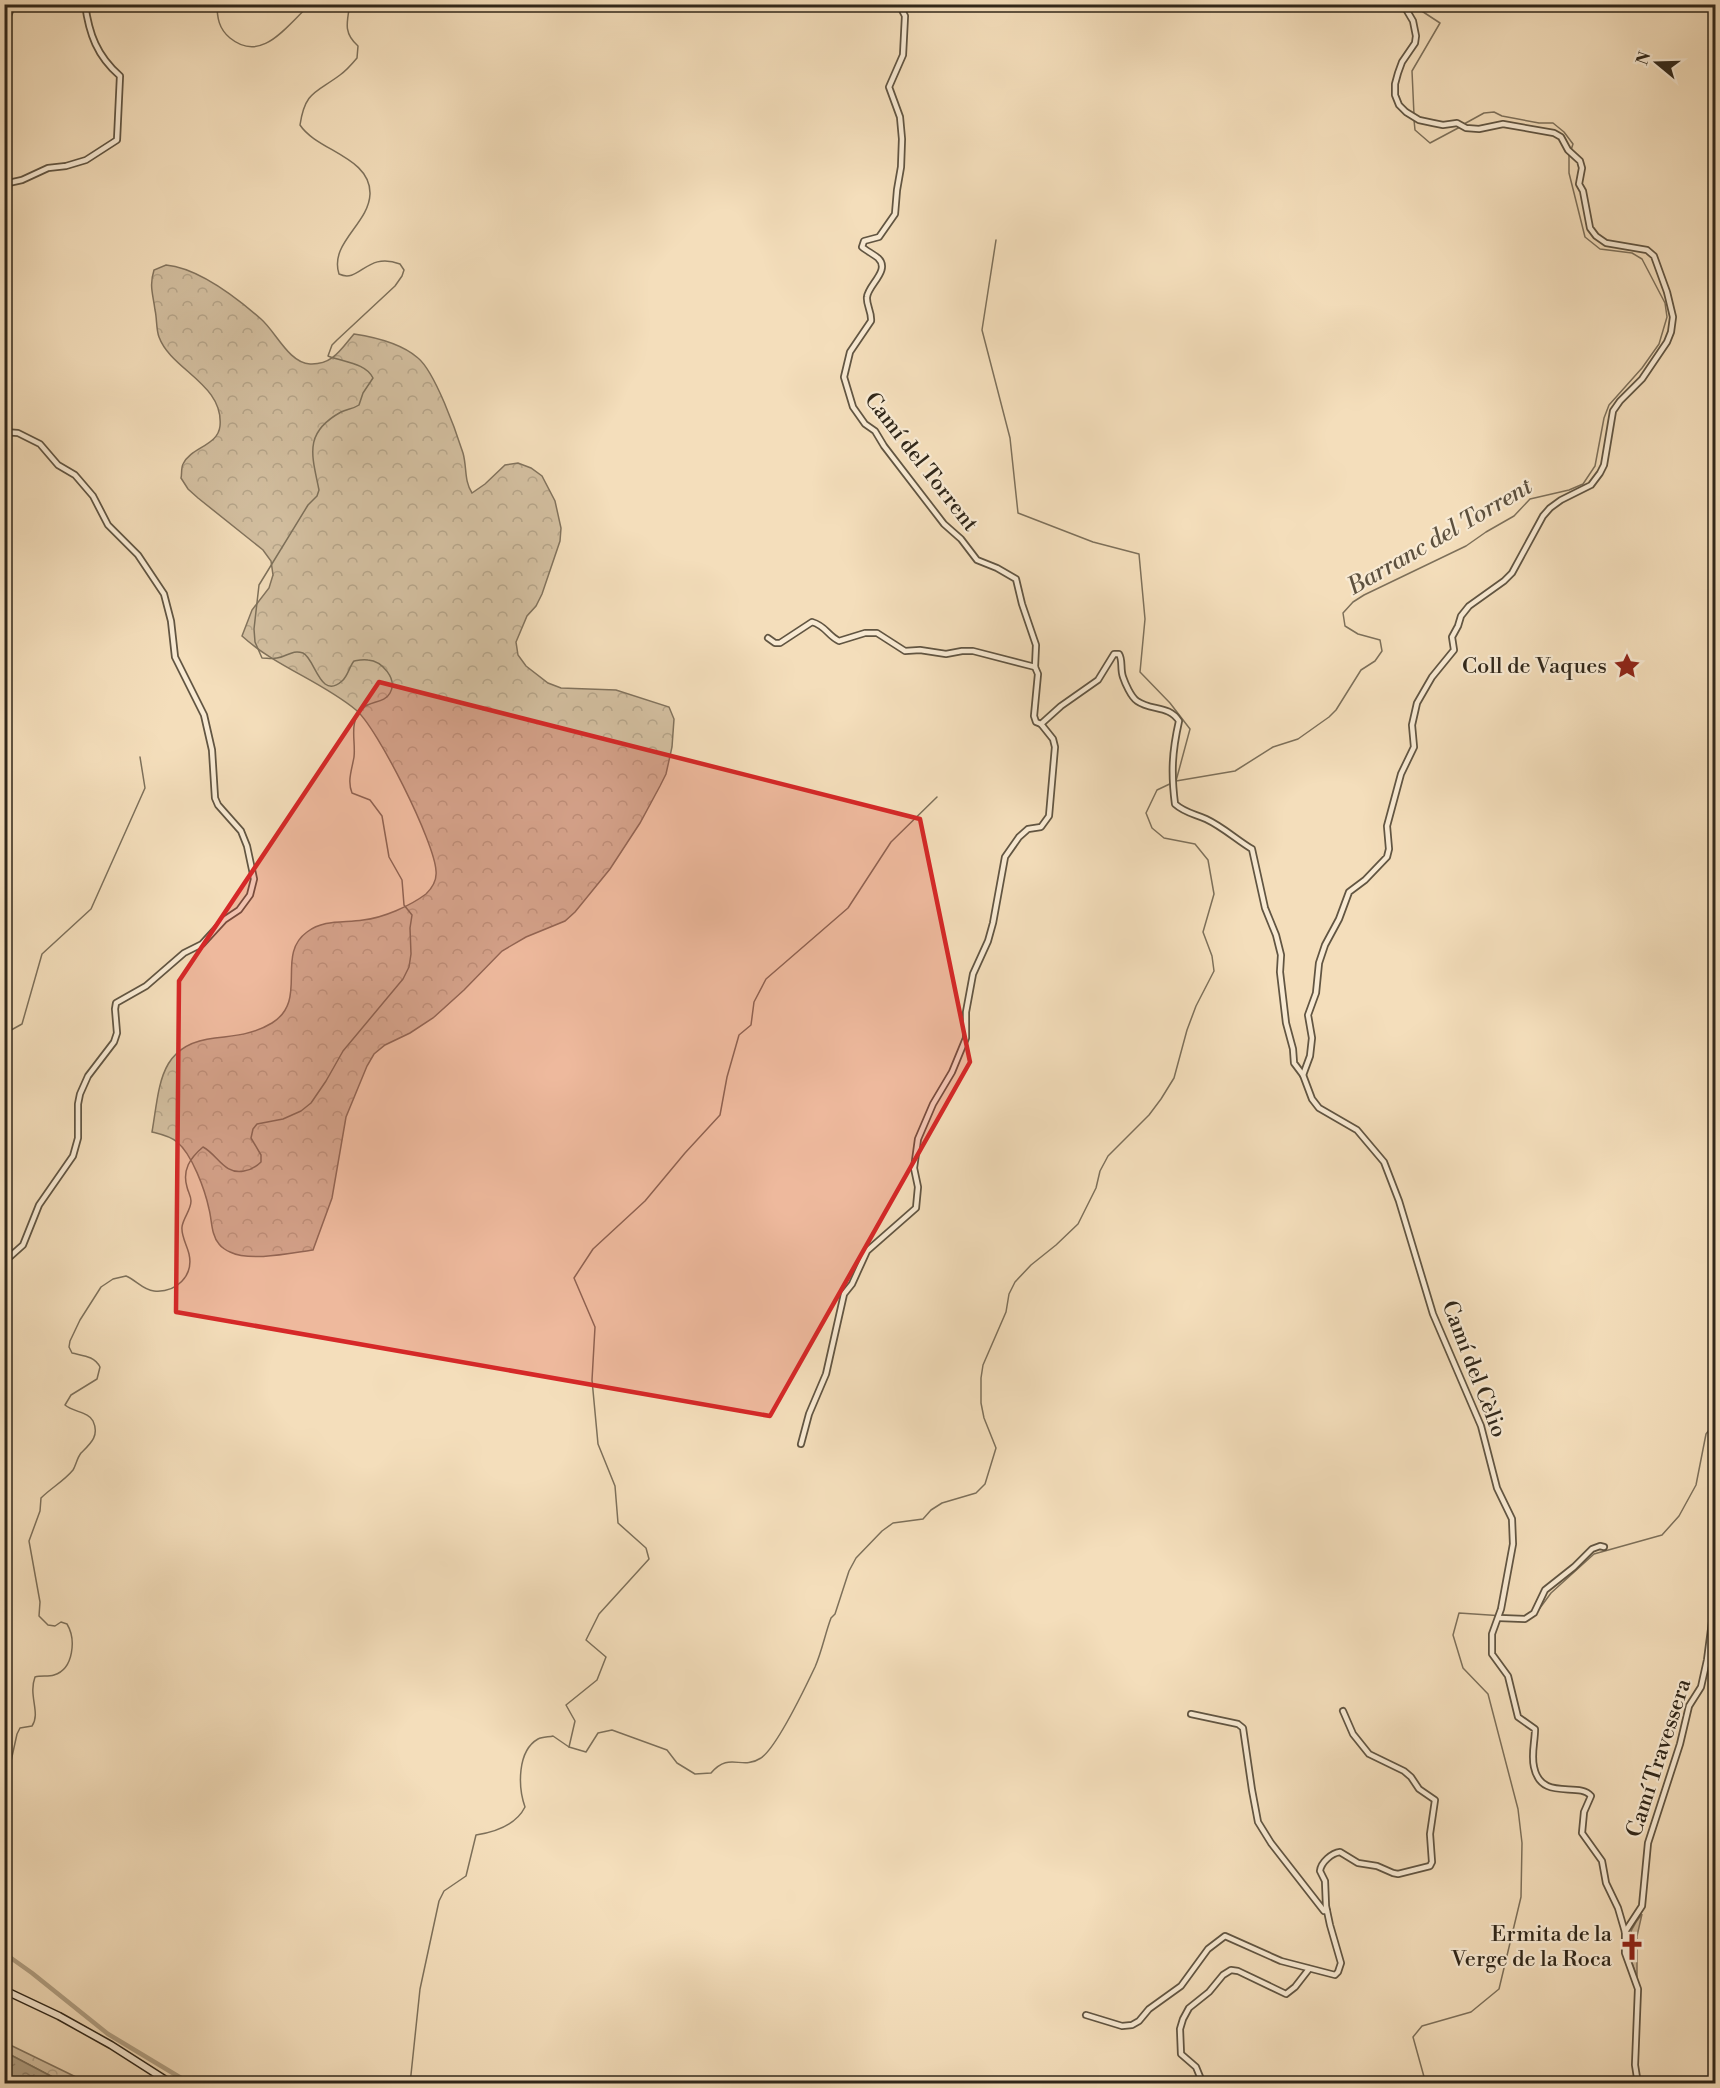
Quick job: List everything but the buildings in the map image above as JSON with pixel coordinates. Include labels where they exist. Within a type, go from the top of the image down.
[{"type":"street","points":[[4,184],[22,180],[48,168],[86,160],[117,140],[120,76],[106,64],[91,36],[85,4]]},
{"type":"street","name":"Camí del Torrent","points":[[899,4],[905,16],[903,55],[889,87],[900,117],[902,139],[895,214],[879,237],[864,241],[862,247],[879,258],[881,273],[867,294],[871,321],[850,352],[843,377],[853,407],[865,424],[875,431],[944,524],[977,560],[1004,571],[1016,579],[1036,645],[1035,667]]},
{"type":"street","points":[[1303,1075],[1310,1056],[1312,1038],[1308,1020],[1316,993],[1319,963],[1325,945],[1339,919],[1348,892],[1365,880],[1387,857],[1389,849],[1387,826],[1401,774],[1414,747],[1412,725],[1418,703],[1432,677],[1454,650],[1452,637],[1461,616],[1469,606],[1512,573],[1538,523],[1550,508],[1591,485],[1600,473],[1613,411],[1620,400],[1642,379],[1667,342],[1673,317],[1654,256],[1647,250],[1606,243],[1590,228],[1580,183],[1582,168],[1580,160],[1568,150],[1562,137],[1554,133],[1503,124],[1479,129],[1466,128],[1457,123],[1443,125],[1419,120],[1399,105],[1395,95],[1398,73],[1416,36],[1413,21],[1403,4]]},
{"type":"street","points":[[4,269],[4,277]]},
{"type":"street","points":[[4,432],[18,433],[40,444],[58,465],[75,475],[93,496],[108,525],[138,555],[164,594],[171,621],[175,657],[204,715],[212,750],[215,798],[218,805],[241,831],[253,866],[254,879],[252,892],[242,907],[224,920],[202,944],[184,953],[146,987],[116,1003],[117,1033],[114,1042],[88,1076],[80,1094],[78,1138],[73,1156],[39,1205],[23,1245],[4,1262]]},
{"type":"street","points":[[768,639],[780,643],[812,622],[820,625],[832,638],[839,641],[857,635],[877,633],[905,651],[920,650],[946,654],[973,651],[1035,667],[1038,674],[1034,716],[1036,722],[1041,724],[1053,739],[1055,747],[1049,816],[1041,827],[1028,829],[1019,837],[1005,857],[991,932],[973,974],[966,1012],[966,1038],[952,1072],[933,1104],[918,1139],[914,1168],[918,1187],[916,1208],[867,1251],[852,1284],[844,1294],[826,1374],[809,1414],[801,1444]]},
{"type":"street","name":"Camí del Cèlio","points":[[1041,724],[1061,706],[1098,680],[1114,654],[1119,654],[1123,677],[1138,702],[1175,714],[1179,721],[1174,741],[1171,776],[1175,804],[1184,812],[1219,826],[1252,849],[1265,908],[1281,955],[1280,972],[1294,1063],[1303,1075],[1312,1099],[1319,1108],[1357,1130],[1384,1161],[1399,1201],[1433,1314],[1481,1426],[1497,1488],[1512,1520],[1513,1544],[1509,1574],[1492,1634],[1492,1654],[1508,1676],[1518,1717],[1535,1729],[1532,1753],[1534,1769],[1541,1780],[1550,1787],[1585,1791],[1591,1796],[1584,1812],[1582,1833],[1602,1862],[1606,1883],[1618,1908],[1625,1932],[1625,1953],[1638,1989],[1635,2065],[1638,2084]]},
{"type":"street","points":[[1498,1618],[1525,1619],[1534,1613],[1545,1590],[1575,1567],[1592,1549],[1604,1547]]},
{"type":"street","name":"Camí Travessera","points":[[1625,1932],[1642,1906],[1648,1843],[1674,1764],[1689,1706],[1701,1687],[1716,1590]]},
{"type":"street","points":[[4,1645],[7,1648],[4,1659]]},
{"type":"street","points":[[1086,2015],[1122,2026],[1132,2025],[1139,2021],[1149,2009],[1181,1986],[1201,1957],[1225,1936],[1281,1961],[1335,1975],[1341,1964],[1327,1911],[1325,1881],[1321,1867],[1337,1852],[1344,1853],[1358,1863],[1377,1866],[1398,1874],[1430,1866],[1432,1862],[1430,1834],[1435,1800],[1419,1789],[1404,1771],[1369,1754],[1353,1734],[1343,1712]]},
{"type":"street","points":[[1191,1714],[1238,1724],[1243,1728],[1258,1822],[1302,1884],[1324,1911],[1327,1911]]},
{"type":"street","points":[[1203,2084],[1196,2067],[1181,2054],[1180,2029],[1189,2008],[1231,1970],[1244,1973],[1286,1994],[1295,1987],[1309,1969]]},
{"type":"street","points":[[4,1990],[80,2027],[172,2084]]},
{"type":"highlighted area","points":[[379,682],[920,819],[970,1062],[770,1416],[176,1312],[179,981]]},
{"type":"green space","points":[[166,265],[191,272],[229,293],[261,319],[289,353],[302,362],[318,364],[331,359],[354,334],[396,345],[418,358],[425,365],[438,388],[450,417],[463,453],[468,484],[472,493],[505,465],[518,463],[542,476],[555,501],[561,528],[560,541],[542,594],[536,606],[527,616],[516,642],[518,655],[526,666],[548,683],[561,688],[616,690],[669,707],[674,719],[672,747],[666,774],[660,786],[640,823],[610,869],[575,912],[565,921],[526,937],[502,951],[433,1018],[385,1045],[374,1054],[346,1117],[332,1198],[313,1250],[282,1255],[259,1257],[238,1255],[226,1250],[216,1240],[204,1192],[188,1155],[174,1140],[152,1132],[160,1084],[165,1070],[172,1058],[182,1049],[196,1042],[251,1032],[272,1023],[283,1013],[289,1002],[291,990],[293,953],[298,942],[307,932],[320,925],[371,919],[404,907],[426,894],[433,886],[436,871],[426,836],[404,786],[377,738],[356,710],[269,657],[242,636],[252,610],[269,588],[273,575],[271,561],[263,550],[188,489],[181,478],[182,466],[187,458],[210,442],[218,433],[219,411],[206,388],[174,359],[165,349],[159,337],[152,281],[154,270]]},
{"type":"green space","points":[[1642,1914],[1637,1936],[1637,1977],[1628,1944],[1631,1930]]},
{"type":"green space","points":[[4,2042],[87,2083],[64,2083],[5,2052]]},
{"type":"water","points":[[5,2052],[64,2083],[5,2083]]},
{"type":"waterway","points":[[4,32],[17,4]]},
{"type":"waterway","points":[[217,4],[219,23],[226,35],[242,45],[253,47],[274,38],[311,4]]},
{"type":"waterway","points":[[4,1793],[17,1734],[20,1728],[32,1726],[34,1721],[33,1684],[35,1677],[52,1676],[61,1672],[66,1667],[71,1653],[72,1637],[67,1624],[61,1622],[55,1626],[48,1625],[39,1616],[40,1602],[29,1541],[40,1511],[41,1498],[73,1470],[80,1455],[95,1435],[95,1426],[91,1418],[65,1405],[71,1395],[97,1379],[100,1367],[92,1359],[72,1353],[69,1347],[80,1320],[101,1287],[113,1279],[126,1276],[146,1289],[154,1291],[169,1289],[182,1282],[190,1262],[182,1230],[191,1204],[186,1181],[186,1170],[191,1160],[203,1147],[231,1170],[247,1171],[259,1164],[261,1155],[251,1138],[253,1129],[257,1124],[283,1119],[301,1111],[311,1103],[343,1051],[403,979],[409,967],[412,915],[404,905],[402,880],[389,857],[382,816],[370,800],[352,793],[350,784],[354,757],[354,725],[358,713],[366,706],[388,696],[392,688],[390,677],[383,667],[373,661],[359,660],[354,661],[342,681],[334,686],[328,686],[303,653],[296,652],[277,658],[262,658],[255,642],[254,629],[259,585],[319,490],[313,455],[315,437],[329,420],[359,405],[363,393],[373,378],[360,366],[328,356],[332,345],[395,286],[404,270],[400,264],[379,261],[353,275],[339,274],[337,263],[339,253],[368,205],[370,194],[368,181],[353,163],[318,142],[300,125],[305,105],[313,94],[345,71],[357,58],[358,46],[350,36],[347,27],[350,4]]},
{"type":"waterway","name":"Barranc del Torrent","points":[[1411,4],[1440,23],[1412,71],[1414,115]]},
{"type":"waterway","name":"Barranc del Torrent","points":[[1464,124],[1484,113],[1494,112],[1502,116],[1539,123],[1553,123],[1573,144],[1571,150]]},
{"type":"waterway","name":"Barranc del Torrent","points":[[1414,120],[1415,130],[1430,143],[1460,127]]},
{"type":"waterway","name":"Barranc del Torrent","points":[[410,2084],[420,1989],[439,1901],[444,1891],[466,1876],[476,1835],[504,1827],[516,1819],[525,1807],[520,1780],[523,1761],[531,1745],[540,1738],[553,1736],[569,1747],[586,1752],[598,1733],[612,1730],[667,1750],[677,1763],[695,1774],[711,1773],[724,1763],[747,1763],[761,1758],[768,1752],[783,1729],[815,1667],[831,1618],[835,1614],[849,1571],[856,1558],[893,1523],[923,1519],[942,1503],[976,1493],[985,1484],[996,1448],[984,1418],[981,1403],[981,1378],[983,1365],[1006,1312],[1009,1294],[1015,1282],[1031,1265],[1078,1224],[1096,1188],[1100,1171],[1108,1156],[1149,1115],[1161,1099],[1174,1078],[1187,1030],[1196,1006],[1214,971],[1212,956],[1203,932],[1214,894],[1208,860],[1195,844],[1164,838],[1152,828],[1146,813],[1157,790],[1176,781],[1235,771],[1273,747],[1298,739],[1329,717],[1336,710],[1361,670],[1375,661],[1382,651],[1380,640],[1358,634],[1345,626],[1343,613],[1353,602],[1364,595],[1466,546],[1514,516],[1530,499],[1569,490],[1583,484],[1595,466],[1604,418],[1609,405],[1642,368],[1659,344],[1667,317],[1665,303],[1642,259],[1632,253],[1600,249],[1585,237],[1569,173],[1569,155]]},
{"type":"waterway","points":[[996,240],[982,330],[1010,438],[1018,513],[1093,542],[1139,554],[1145,619],[1140,672],[1170,703],[1190,729],[1176,781]]},
{"type":"waterway","points":[[4,1034],[22,1024],[42,954],[91,909],[145,788],[140,757]]},
{"type":"waterway","points":[[569,1747],[575,1721],[566,1705],[597,1680],[606,1657],[586,1640],[599,1614],[649,1559],[646,1548],[618,1523],[615,1486],[598,1444],[592,1380],[595,1327],[574,1278],[593,1249],[645,1201],[720,1115],[727,1077],[739,1035],[751,1025],[754,1002],[766,979],[848,908],[891,842],[937,797]]},
{"type":"waterway","points":[[1537,1612],[1551,1593],[1594,1554],[1662,1535],[1679,1516],[1696,1485],[1706,1434],[1716,1421]]},
{"type":"waterway","points":[[1426,2084],[1413,2037],[1422,2026],[1471,2012],[1499,1989],[1521,1897],[1522,1843],[1518,1809],[1488,1694],[1463,1668],[1453,1635],[1459,1613],[1504,1616]]},
{"type":"waterway","points":[[4,1953],[108,2034],[191,2084]]},
{"type":"place","name":"Coll de Vaques","points":[[1627,666]]},
{"type":"place","name":"Ermita de la Verge de la Roca","points":[[1632,1947]]}]
